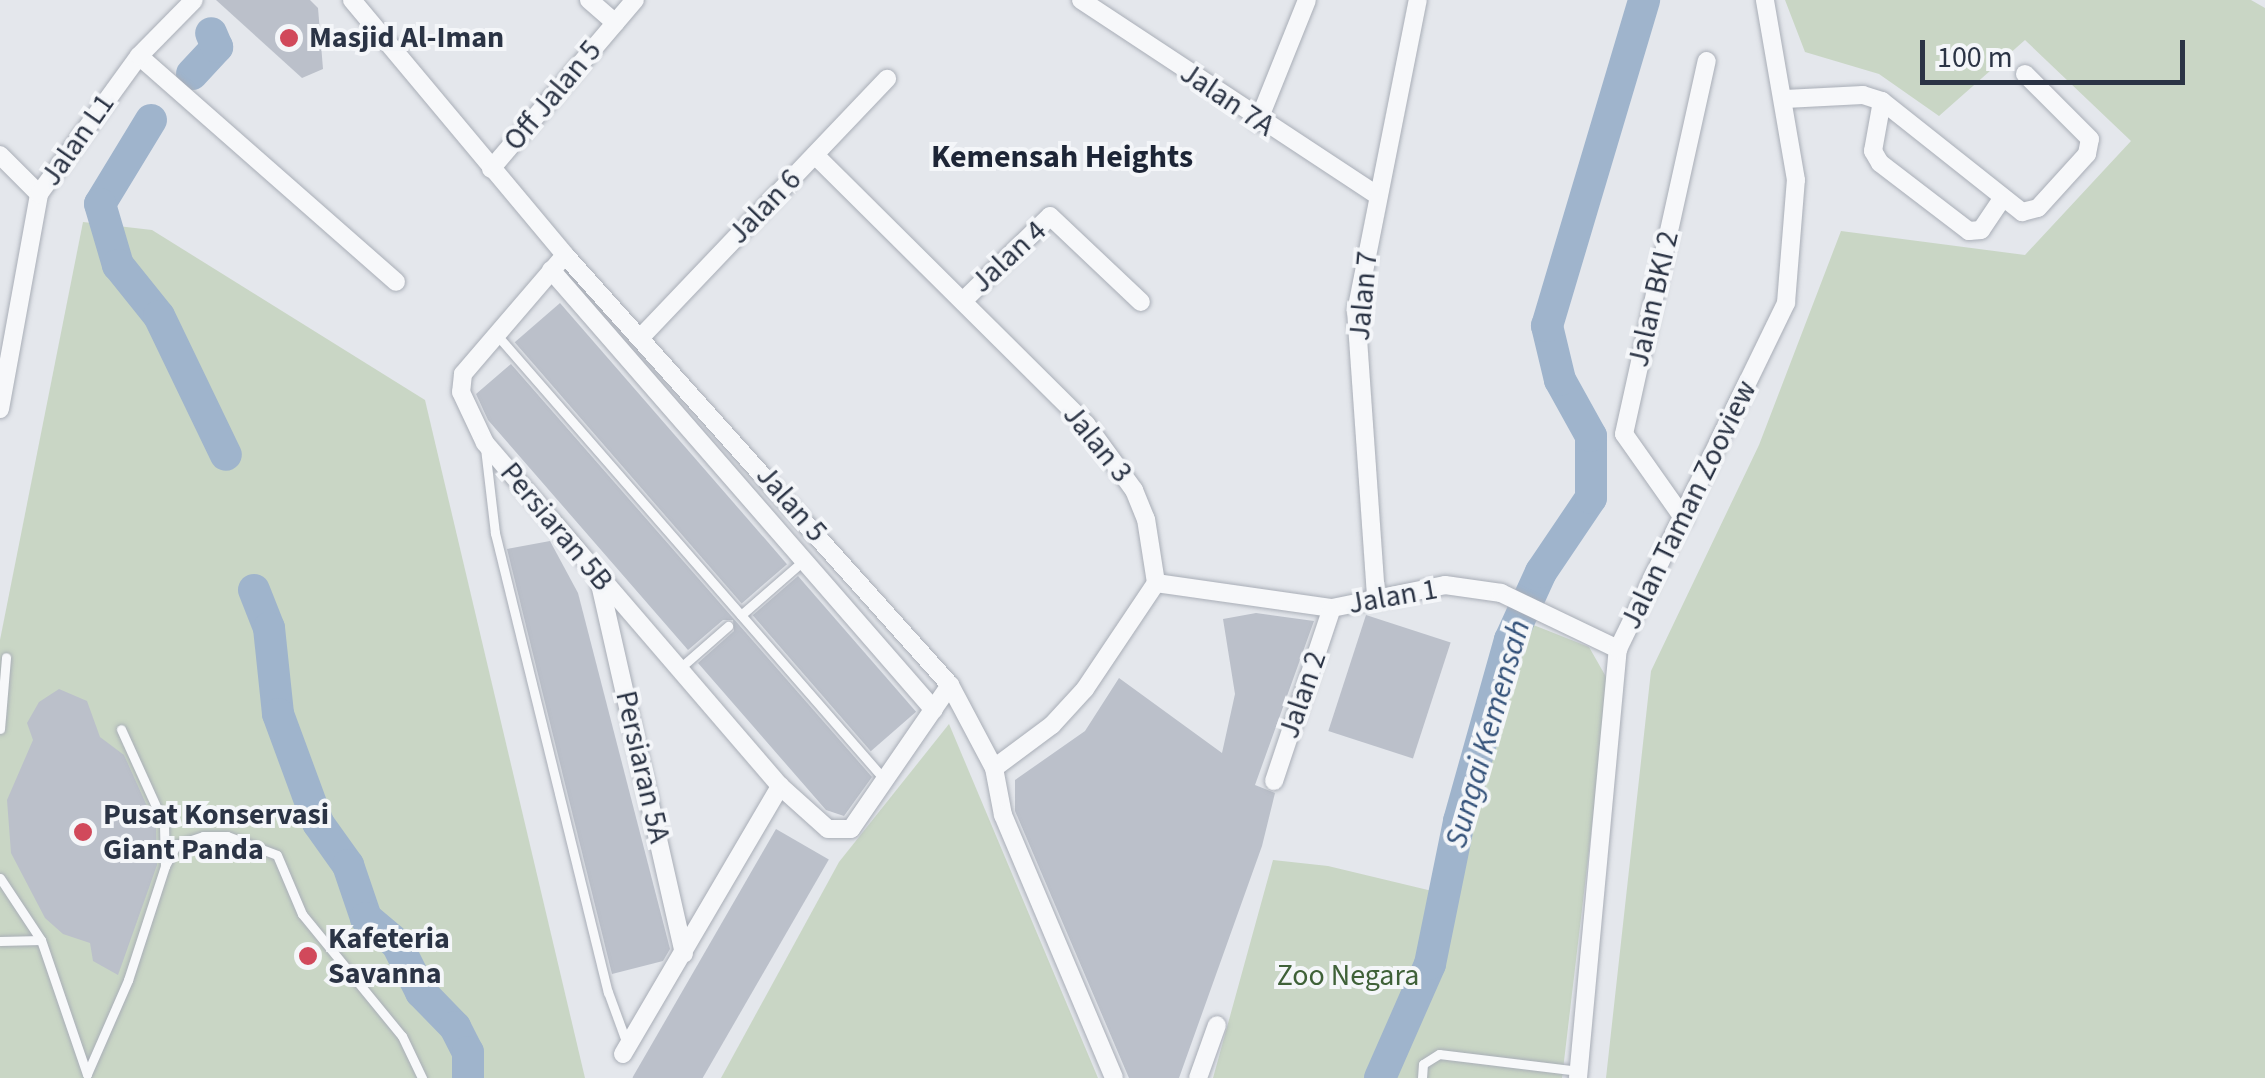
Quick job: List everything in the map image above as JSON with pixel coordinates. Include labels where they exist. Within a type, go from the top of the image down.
[{"type":"street","name":"Jalan L1","points":[[0,408],[40,194],[140,56],[194,0]]},
{"type":"street","name":"Jalan 5","points":[[352,0],[565,255],[643,335],[950,685],[994,768],[1003,815],[1114,1078]]},
{"type":"street","name":"Off Jalan 5","points":[[589,0],[615,23]]},
{"type":"street","name":"Off Jalan 5","points":[[491,169],[635,0]]},
{"type":"street","name":"Jalan 7A","points":[[1081,0],[1258,122],[1376,194]]},
{"type":"street","points":[[1258,122],[1307,0]]},
{"type":"street","name":"Jalan 7","points":[[1376,596],[1356,312],[1376,194],[1418,0]]},
{"type":"street","name":"Jalan Taman Zooview","points":[[1579,1074],[1618,649],[1786,303],[1796,180],[1786,99],[1765,0]]},
{"type":"street","points":[[140,56],[396,282]]},
{"type":"street","name":"Jalan BKI 2","points":[[1684,519],[1628,449],[1624,434],[1707,61]]},
{"type":"street","points":[[1786,99],[1864,96],[1882,101],[2022,212],[2038,208],[2087,154],[2090,139],[2026,74]]},
{"type":"street","name":"Jalan 6","points":[[643,335],[887,79]]},
{"type":"street","points":[[1882,101],[1874,151],[1880,164],[1969,230],[1981,230],[2002,199]]},
{"type":"street","points":[[0,155],[40,194]]},
{"type":"street","name":"Jalan 3","points":[[816,155],[964,300],[1114,460],[1146,519],[1156,583]]},
{"type":"street","name":"Jalan 4","points":[[964,300],[1050,216],[1141,302]]},
{"type":"street","name":"Persiaran 5B","points":[[565,255],[463,374],[460,392],[484,443],[780,786]]},
{"type":"street","name":"Jalan 5","points":[[551,270],[934,710]]},
{"type":"street","name":"Persiaran 5A","points":[[600,580],[684,954]]},
{"type":"street","points":[[994,768],[1052,725],[1085,689],[1156,583]]},
{"type":"street","name":"Jalan 1","points":[[1156,583],[1332,608],[1376,596],[1446,585],[1501,593],[1555,614],[1618,649]]},
{"type":"street","name":"Jalan 2","points":[[1274,781],[1332,608]]},
{"type":"street","points":[[626,1050],[780,786],[840,833],[860,823],[950,685]]},
{"type":"street","points":[[1198,1078],[1217,1025]]},
{"type":"lane","points":[[496,334],[887,782]]},
{"type":"lane","points":[[484,443],[495,533],[608,992],[626,1050]]},
{"type":"lane","points":[[740,615],[804,560]]},
{"type":"lane","points":[[678,670],[728,626]]},
{"type":"lane","points":[[0,729],[6,657]]},
{"type":"lane","points":[[121,729],[164,824],[165,866]]},
{"type":"lane","points":[[0,878],[40,940],[87,1074],[134,964],[165,866],[176,846],[203,836],[226,836],[277,855],[302,914],[402,1036],[422,1078]]},
{"type":"lane","points":[[0,941],[40,940]]},
{"type":"lane","points":[[1422,1078],[1424,1064],[1439,1054],[1534,1064],[1579,1074]]},
{"type":"lane","points":[[1533,1078],[1534,1064]]},
{"type":"green space","points":[[1785,0],[2251,0],[2265,8],[2265,1078],[1606,1078],[1651,671],[1759,445],[1841,231],[2025,255],[2131,141],[2025,40],[1939,116],[1879,74],[1805,52]]},
{"type":"green space","points":[[83,222],[152,230],[425,400],[585,1078],[0,1078],[0,640]]},
{"type":"green space","name":"Zoo Negara","points":[[1513,617],[1589,647],[1609,682],[1562,1078],[1213,1078],[1273,860],[1328,866],[1453,896],[1485,712]]},
{"type":"green space","points":[[949,724],[1098,1078],[721,1078],[839,862]]},
{"type":"building","name":"Masjid Al-Iman","points":[[216,0],[310,0],[318,8],[323,69],[302,78]]},
{"type":"building","points":[[560,303],[787,564],[742,603],[515,342]]},
{"type":"building","points":[[511,364],[872,777],[844,816],[826,810],[698,663],[734,631],[733,620],[723,620],[688,650],[488,420],[476,394]]},
{"type":"building","points":[[550,541],[578,593],[670,949],[663,961],[612,974],[507,549]]},
{"type":"building","points":[[798,576],[916,712],[871,751],[753,615]]},
{"type":"building","points":[[1256,613],[1314,621],[1255,785],[1275,793],[1262,846],[1179,1078],[1129,1078],[1015,811],[1015,780],[1085,731],[1119,678],[1222,753],[1235,694],[1223,619]]},
{"type":"building","points":[[1366,615],[1451,643],[1413,759],[1328,731]]},
{"type":"building","name":"Pusat Konservasi Giant Panda","points":[[59,689],[87,701],[100,737],[124,755],[156,826],[157,865],[118,975],[93,961],[90,943],[63,934],[45,918],[11,853],[7,800],[33,740],[27,723],[39,702]]},
{"type":"building","points":[[776,829],[829,860],[703,1078],[633,1078]]},
{"type":"waterway","name":"Sungai Kemensah","points":[[1380,1078],[1430,964],[1459,821],[1510,640],[1541,572],[1591,498],[1591,436],[1560,380],[1547,326],[1644,0]]},
{"type":"waterway","points":[[192,74],[217,47],[211,33]]},
{"type":"waterway","points":[[151,120],[100,204],[118,265],[159,316],[226,455]]},
{"type":"waterway","points":[[254,590],[269,628],[278,714],[318,823],[348,865],[366,918],[397,944],[421,992],[455,1027],[468,1052],[468,1078]]},
{"type":"place","name":"Masjid Al-Iman","points":[[289,38]]},
{"type":"place","name":"Pusat Konservasi Giant Panda","points":[[83,832]]},
{"type":"place","name":"Kafeteria Savanna","points":[[308,956]]},
{"type":"district","name":"Kemensah Heights","points":[[1062,157]]}]
